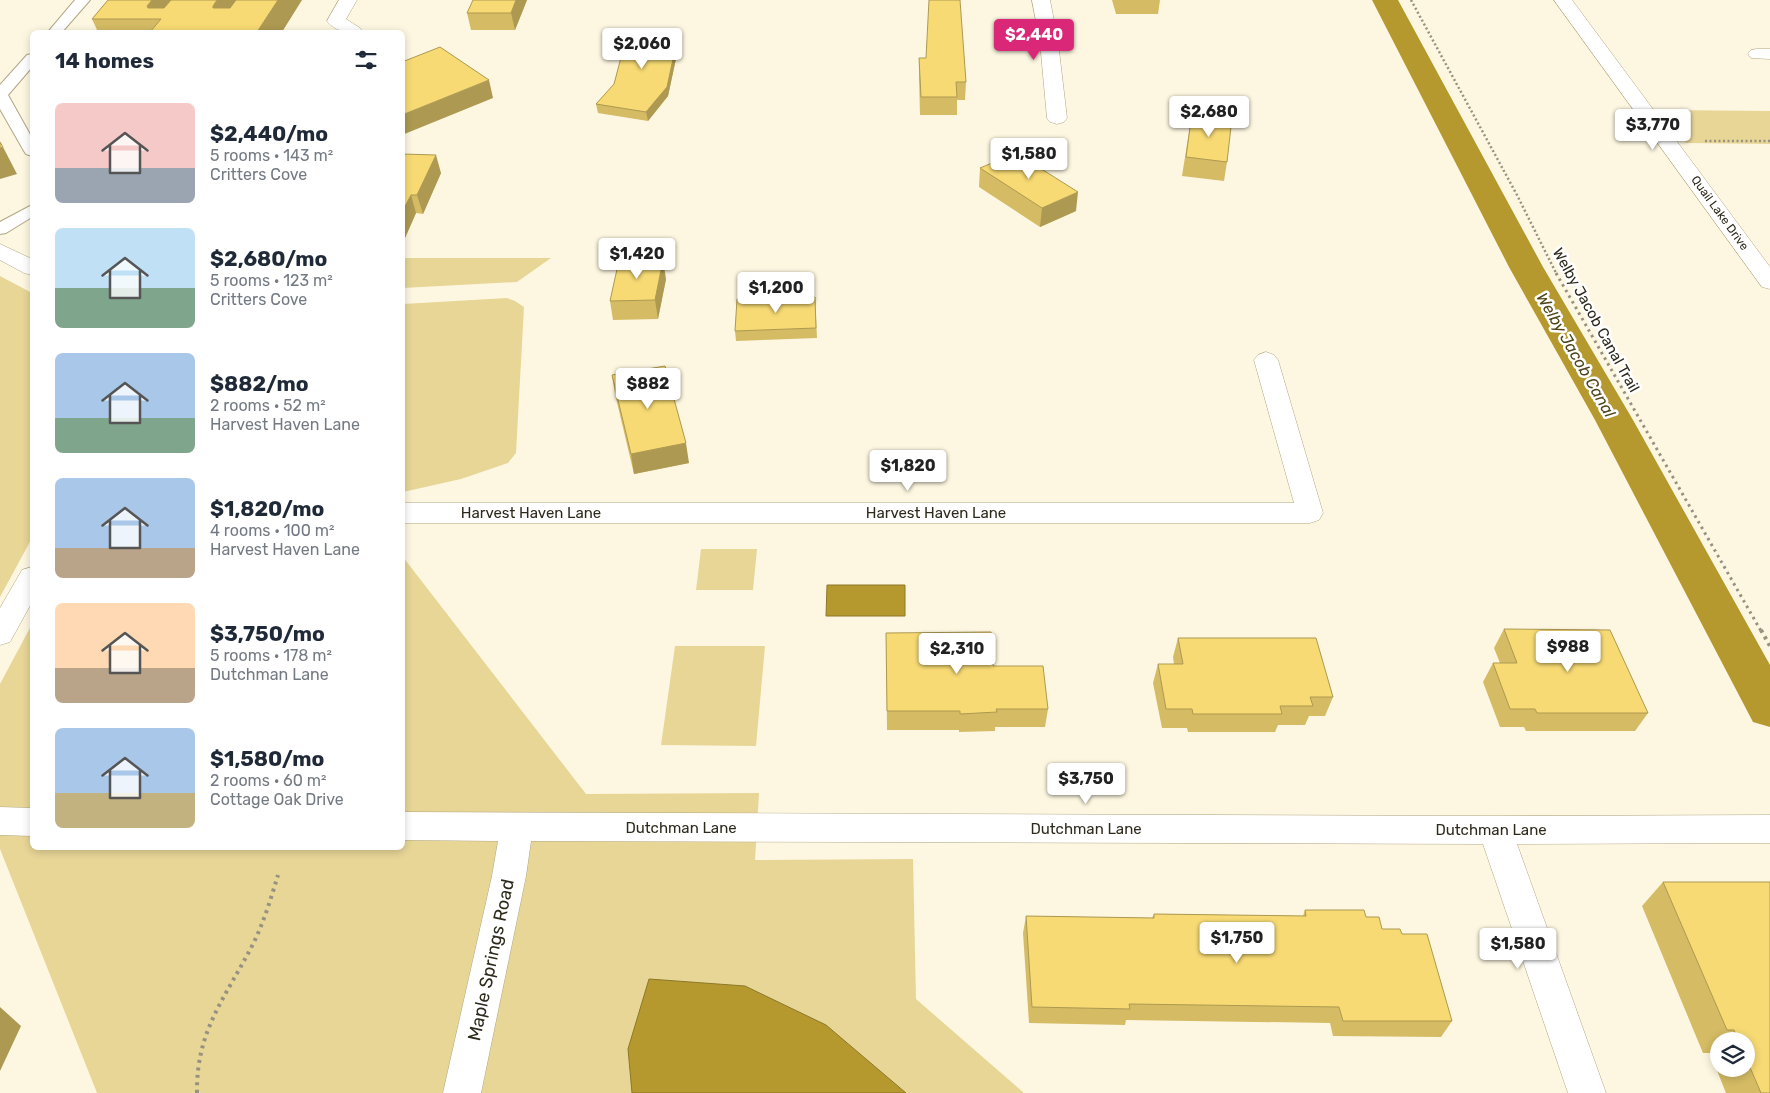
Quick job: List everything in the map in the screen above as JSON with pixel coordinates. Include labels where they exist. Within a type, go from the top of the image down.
[{"type":"street","points":[[348,0],[336,21],[351,30]]},
{"type":"street","points":[[1041,0],[1049,42],[1057,118]]},
{"type":"street","name":"Quail Lake Drive","points":[[1563,0],[1770,282]]},
{"type":"street","points":[[0,252],[30,267]]},
{"type":"street","name":"Harvest Haven Lane","points":[[405,513],[1310,513],[1266,360]]},
{"type":"street","points":[[0,634],[30,582]]},
{"type":"street","points":[[0,821],[30,822]]},
{"type":"street","name":"Dutchman Lane","points":[[405,826],[1495,830],[1770,829]]},
{"type":"street","name":"Maple Springs Road","points":[[462,1093],[509,876],[517,827]]},
{"type":"street","points":[[1495,830],[1587,1093]]},
{"type":"lane","points":[[57,30],[83,0]]},
{"type":"lane","points":[[30,60],[0,95],[30,148]]},
{"type":"lane","points":[[0,228],[30,211]]},
{"type":"path","name":"Welby Jacob Canal Trail","points":[[1411,0],[1517,195],[1550,263],[1770,646]]},
{"type":"path","points":[[1667,141],[1770,141]]},
{"type":"path","points":[[197,1093],[196,1081],[202,1042],[216,1006],[250,950],[278,875]]},
{"type":"shaded area","points":[[1662,110],[1770,111],[1770,144],[1686,143]]},
{"type":"shaded area","points":[[405,258],[551,258],[517,282],[405,288]]},
{"type":"shaded area","points":[[0,276],[30,292],[30,542],[0,597]]},
{"type":"shaded area","points":[[507,298],[524,307],[516,453],[508,463],[461,479],[405,492],[405,304]]},
{"type":"shaded area","points":[[701,549],[757,549],[753,590],[696,590]]},
{"type":"shaded area","points":[[405,560],[586,794],[759,793],[755,860],[913,859],[916,999],[1024,1093],[97,1093],[0,849],[0,684],[30,628],[30,850],[405,850]]},
{"type":"shaded area","points":[[827,585],[905,585],[905,616],[826,616]]},
{"type":"shaded area","points":[[675,646],[765,646],[756,746],[661,745]]},
{"type":"shaded area","points":[[649,979],[745,986],[826,1025],[906,1093],[632,1093],[628,1049]]},
{"type":"building","points":[[108,0],[152,0],[147,6],[148,8],[164,8],[171,0],[217,0],[213,8],[230,8],[236,0],[278,0],[258,30],[152,30],[161,19],[92,19]]},
{"type":"building","points":[[473,0],[516,0],[511,13],[467,13]]},
{"type":"building","points":[[929,0],[960,0],[966,82],[956,82],[957,97],[921,97],[919,58],[926,58]]},
{"type":"building","points":[[628,31],[679,31],[667,87],[646,112],[596,104],[614,84]]},
{"type":"building","points":[[440,47],[489,80],[405,114],[405,61]]},
{"type":"building","points":[[1192,113],[1232,118],[1227,162],[1186,157]]},
{"type":"building","points":[[1016,153],[1078,192],[1042,208],[980,168]]},
{"type":"building","points":[[405,154],[436,155],[417,195],[411,195],[405,206]]},
{"type":"building","points":[[619,260],[663,260],[655,300],[610,301]]},
{"type":"building","points":[[815,297],[816,328],[735,331],[737,299]]},
{"type":"building","points":[[665,366],[686,443],[631,454],[612,375]]},
{"type":"building","points":[[1504,629],[1610,630],[1648,713],[1537,713],[1535,709],[1510,709],[1493,663],[1517,663]]},
{"type":"building","points":[[991,632],[993,666],[1043,666],[1048,709],[996,709],[997,712],[960,714],[960,711],[887,711],[886,633]]},
{"type":"building","points":[[1178,638],[1316,638],[1333,697],[1310,697],[1313,706],[1280,706],[1282,714],[1193,714],[1192,709],[1166,709],[1158,664],[1183,664]]},
{"type":"building","points":[[1663,882],[1770,882],[1770,1093],[1761,1093],[1754,1077],[1755,1032],[1727,1030]]},
{"type":"building","points":[[1305,910],[1364,910],[1366,917],[1379,917],[1382,929],[1400,929],[1402,934],[1427,934],[1452,1021],[1343,1021],[1339,1007],[1129,1004],[1130,1009],[1032,1007],[1026,916],[1154,918],[1154,914],[1306,916]]},
{"type":"waterway","name":"Welby Jacob Canal","points":[[1385,0],[1526,267],[1614,420],[1770,708]]}]
